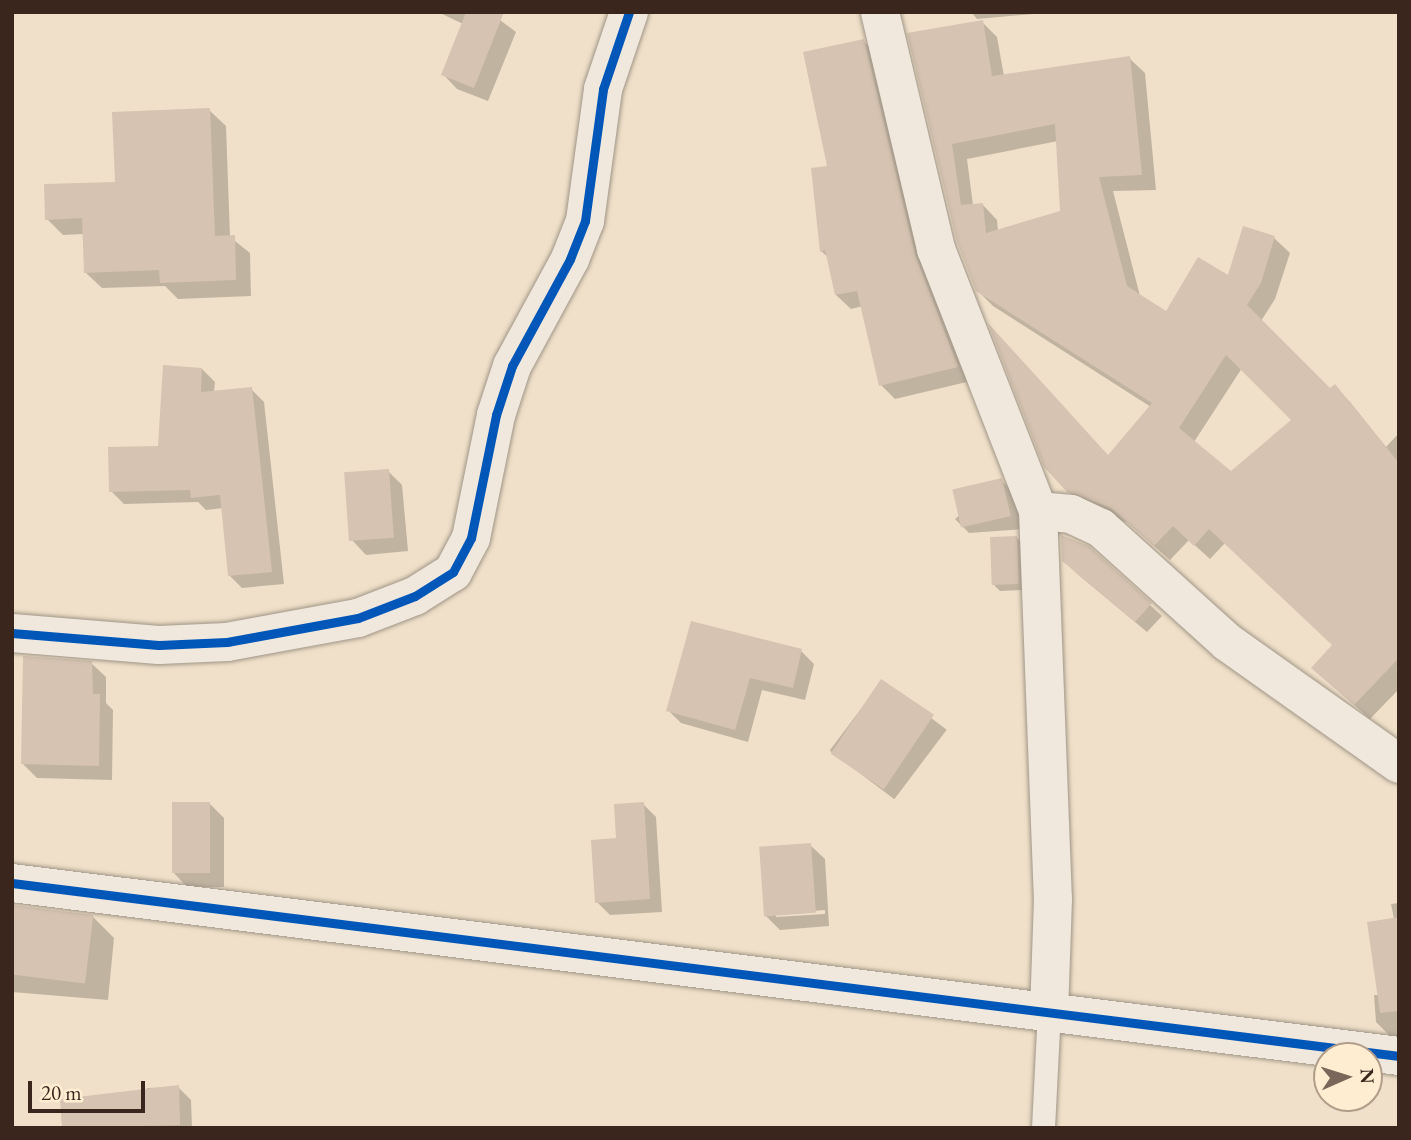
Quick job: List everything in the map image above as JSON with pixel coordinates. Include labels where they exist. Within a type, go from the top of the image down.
[{"type":"street","points":[[12,633],[159,645],[227,642],[358,618],[415,596],[453,572],[471,538],[496,415],[512,366],[570,259],[585,221],[603,89],[629,12]]},
{"type":"street","points":[[880,12],[936,250],[1038,510],[1053,899],[1049,1011]]},
{"type":"street","points":[[1038,510],[1071,514],[1101,527],[1227,642],[1399,764]]},
{"type":"street","points":[[12,883],[1399,1056]]},
{"type":"lane","points":[[1043,1128],[1049,1011]]},
{"type":"building","points":[[466,12],[504,12],[474,88],[441,75]]},
{"type":"building","points":[[983,20],[992,76],[1130,56],[1142,175],[1099,177],[1127,286],[1166,311],[1198,257],[1228,275],[1243,226],[1275,236],[1261,283],[1247,305],[1330,388],[1335,384],[1399,463],[1399,658],[1354,705],[1311,668],[1332,645],[1209,529],[1194,546],[1173,526],[1154,546],[1111,508],[1067,492],[1044,467],[988,323],[1108,455],[1152,403],[976,291],[957,242],[907,33]],"holes":[[[1055,124],[1060,211],[986,233],[983,203],[961,205],[952,144]],[[1226,355],[1291,420],[1231,471],[1179,428]]]},
{"type":"building","points":[[864,39],[915,254],[958,367],[879,386],[857,291],[835,295],[825,250],[820,252],[811,168],[827,166],[803,52]]},
{"type":"building","points":[[210,108],[215,236],[235,235],[236,280],[160,283],[159,270],[84,273],[82,218],[45,220],[44,184],[115,182],[112,112]]},
{"type":"building","points":[[163,365],[202,368],[201,392],[252,387],[272,572],[228,576],[220,495],[191,498],[190,490],[109,492],[108,447],[158,446]]},
{"type":"building","points":[[389,469],[394,538],[349,541],[344,472]]},
{"type":"building","points":[[1002,478],[1011,516],[961,527],[952,489]]},
{"type":"building","points":[[1061,535],[1089,546],[1152,603],[1135,622],[1062,561]]},
{"type":"building","points":[[1017,536],[1019,584],[992,585],[990,537]]},
{"type":"building","points":[[691,621],[802,649],[793,688],[750,678],[735,730],[666,711]]},
{"type":"building","points":[[23,656],[92,661],[93,694],[100,694],[99,766],[21,764]]},
{"type":"building","points":[[881,679],[934,715],[884,789],[831,754]]},
{"type":"building","points":[[172,802],[210,802],[210,873],[172,873]]},
{"type":"building","points":[[644,802],[650,899],[595,903],[591,840],[616,838],[614,804]]},
{"type":"building","points":[[811,843],[816,913],[764,916],[759,847]]},
{"type":"building","points":[[12,905],[93,915],[85,983],[12,975]]},
{"type":"building","points":[[1399,917],[1399,1011],[1380,1013],[1367,922]]},
{"type":"building","points":[[179,1085],[180,1125],[62,1128],[60,1099]]},
{"type":"cycle path","points":[[12,633],[159,645],[227,642],[358,618],[415,596],[453,572],[471,538],[496,415],[512,366],[570,259],[585,221],[603,89],[629,12]]},
{"type":"cycle path","points":[[12,883],[1399,1056]]}]
